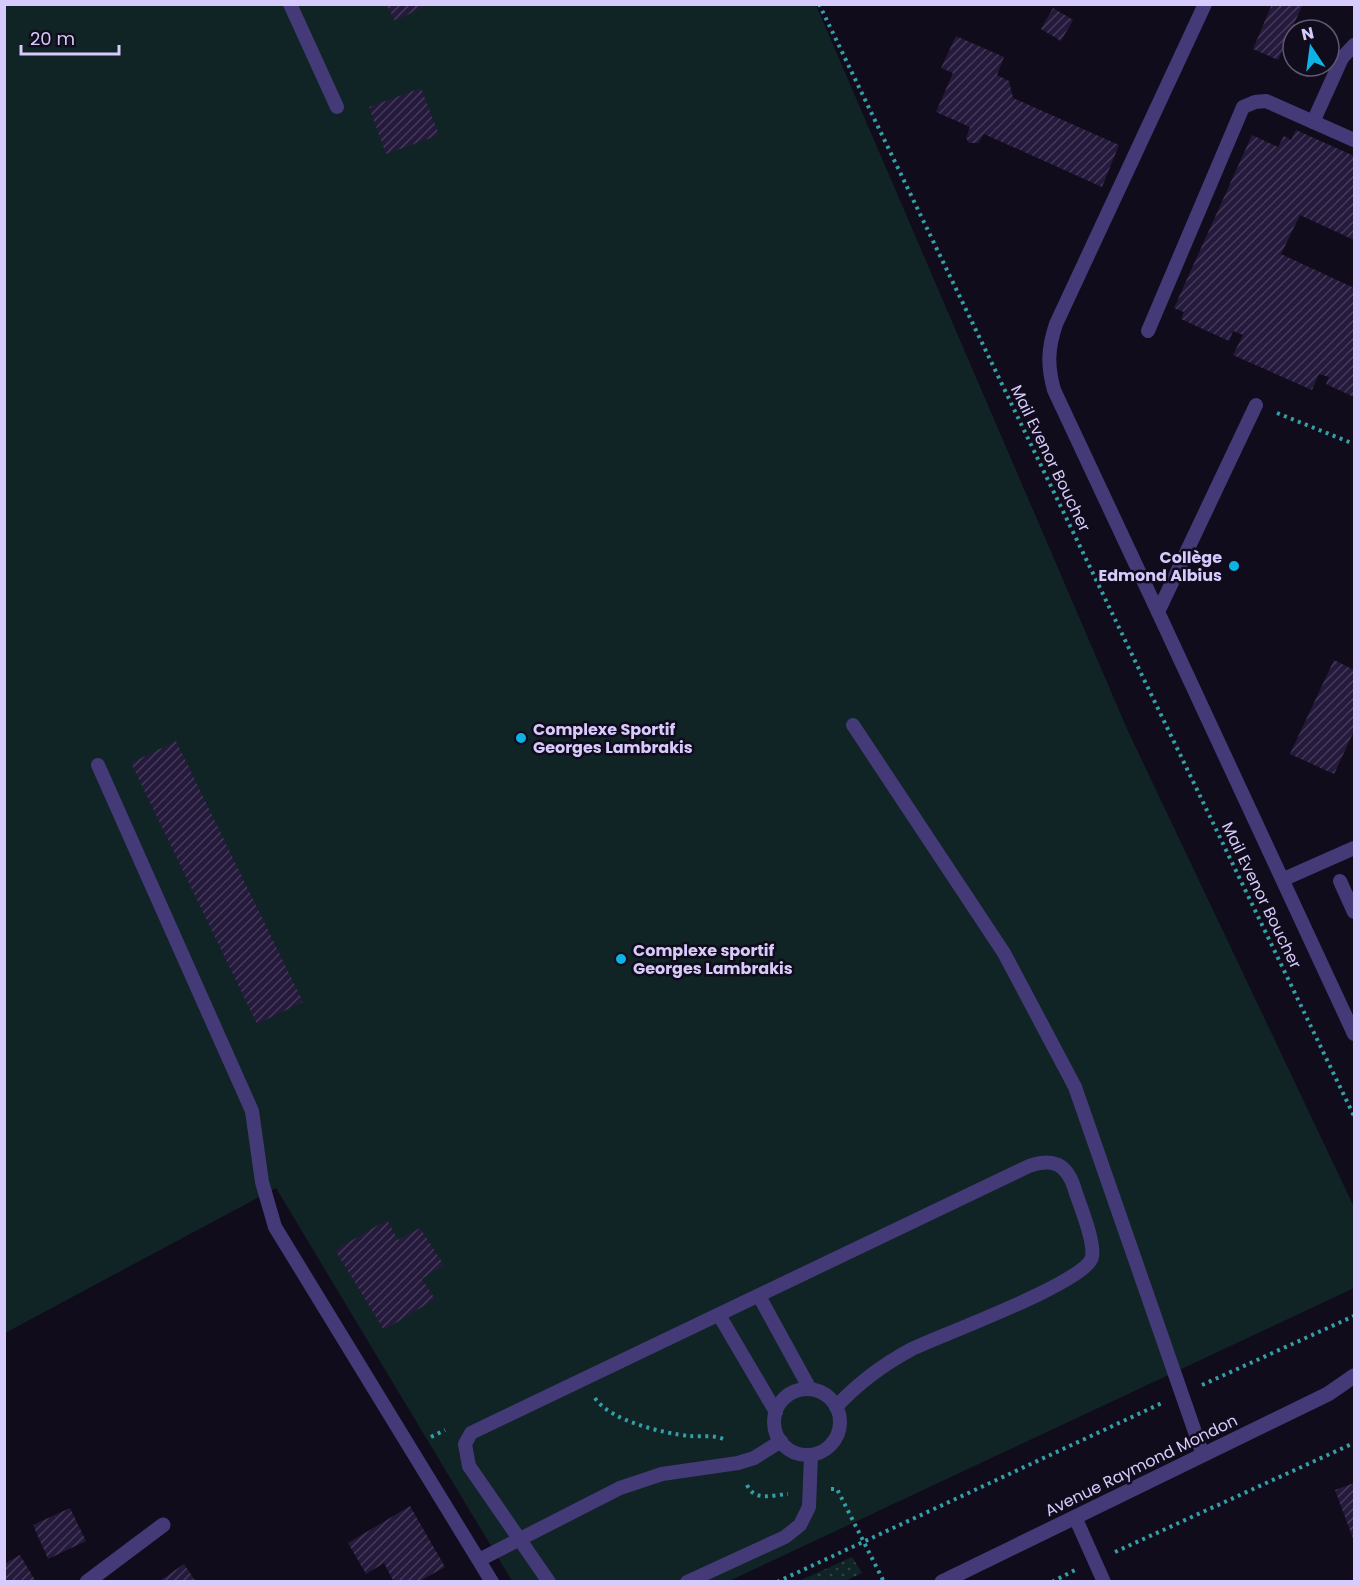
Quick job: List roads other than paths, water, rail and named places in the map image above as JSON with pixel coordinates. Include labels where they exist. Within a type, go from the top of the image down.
[{"type":"street","name":"Avenue Raymond Mondon","points":[[942,1581],[1328,1394],[1354,1376]]},
{"type":"street","points":[[87,1581],[163,1525]]},
{"type":"lane","points":[[290,4],[337,106]]},
{"type":"lane","points":[[1205,4],[1056,324],[1048,349],[1049,372],[1054,390],[1284,879],[1354,1034]]},
{"type":"lane","points":[[1313,122],[1342,58],[1354,45]]},
{"type":"lane","points":[[1148,331],[1244,107],[1255,102],[1266,101],[1354,140]]},
{"type":"lane","points":[[1158,612],[1256,405]]},
{"type":"lane","points":[[853,725],[1004,953],[1075,1087],[1203,1455]]},
{"type":"lane","points":[[98,765],[252,1112],[262,1182],[275,1227],[492,1581]]},
{"type":"lane","points":[[1284,879],[1354,848]]},
{"type":"lane","points":[[1340,881],[1354,912]]},
{"type":"lane","points":[[549,1581],[469,1467],[465,1444],[471,1433],[1029,1166],[1053,1161],[1070,1174],[1089,1236],[1092,1256],[1088,1266],[1053,1287],[912,1349],[873,1373],[836,1407]]},
{"type":"lane","points":[[759,1296],[810,1389],[830,1398],[840,1417],[837,1437],[830,1446],[811,1455],[799,1454],[781,1441],[774,1422],[776,1412],[789,1395],[810,1389]]},
{"type":"lane","points":[[719,1315],[776,1412]]},
{"type":"lane","points":[[479,1560],[518,1538],[641,1480],[662,1474],[738,1463],[754,1458],[781,1441]]},
{"type":"lane","points":[[687,1581],[785,1537],[800,1526],[809,1507],[811,1455]]},
{"type":"lane","points":[[1075,1517],[1104,1581]]},
{"type":"place","name":"Collège Edmond Albius","points":[[1234,566]]},
{"type":"place","name":"Complexe Sportif Georges Lambrakis","points":[[521,738]]},
{"type":"place","name":"Complexe sportif Georges Lambrakis","points":[[621,959]]}]
